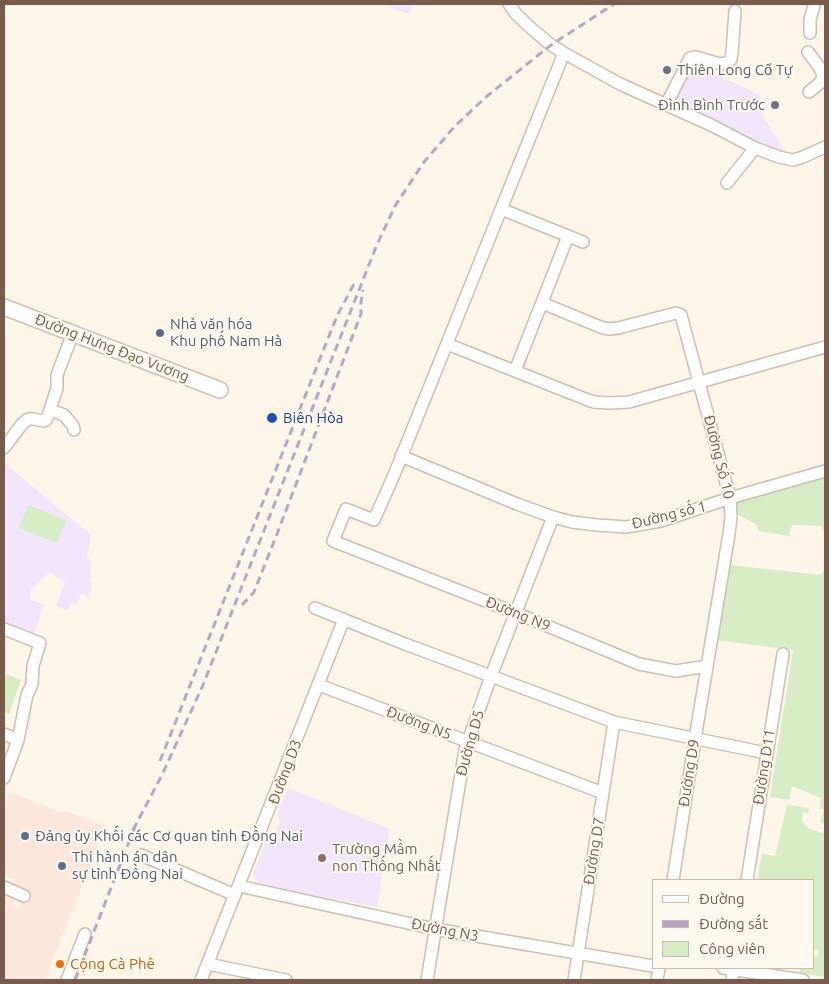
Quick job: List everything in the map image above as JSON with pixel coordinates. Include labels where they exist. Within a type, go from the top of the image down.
[{"type":"main road","name":"Đường Hưng Đạo Vương","points":[[4,306],[220,390]]},
{"type":"street","points":[[510,4],[516,14],[532,29],[564,53],[608,78],[711,125],[756,148],[792,160],[825,147]]},
{"type":"street","points":[[810,33],[810,19],[817,6]]},
{"type":"street","points":[[666,105],[690,58],[696,57],[722,64],[729,62],[732,53],[735,11]]},
{"type":"street","points":[[808,52],[823,74],[821,82],[809,92]]},
{"type":"street","points":[[401,456],[564,53]]},
{"type":"street","points":[[727,183],[756,148]]},
{"type":"street","points":[[501,209],[583,242]]},
{"type":"street","points":[[515,371],[568,236]]},
{"type":"street","name":"Đường Số 10","points":[[542,303],[603,328],[610,329],[676,313],[682,315],[730,498],[731,517],[707,666]]},
{"type":"street","points":[[4,448],[28,419],[46,420],[57,388],[57,375],[73,333]]},
{"type":"street","points":[[447,344],[594,402],[609,403],[628,402],[825,347]]},
{"type":"street","points":[[51,410],[64,415],[74,430]]},
{"type":"street","name":"Đường số 1","points":[[401,456],[553,517],[597,526],[626,527],[660,521],[730,498],[825,471]]},
{"type":"street","name":"Đường N9","points":[[401,456],[374,520],[346,508],[333,541],[639,664],[676,671],[707,666]]},
{"type":"street","name":"Đường D5","points":[[426,980],[463,760],[491,676],[553,517]]},
{"type":"street","points":[[315,608],[405,644],[614,722],[766,753]]},
{"type":"street","name":"Đường D3","points":[[201,980],[344,619]]},
{"type":"street","points":[[4,629],[40,643],[33,666],[32,684],[18,740],[4,778]]},
{"type":"street","name":"Đường D11","points":[[747,879],[783,654]]},
{"type":"street","name":"Đường D9","points":[[673,879],[707,666]]},
{"type":"street","name":"Đường N5","points":[[318,686],[603,793]]},
{"type":"street","name":"Đường D7","points":[[574,980],[614,722]]},
{"type":"street","points":[[4,734],[18,740]]},
{"type":"street","name":"Đường N3","points":[[142,855],[237,891],[435,929],[652,966]]},
{"type":"street","points":[[4,887],[24,896]]},
{"type":"street","points":[[67,980],[85,934]]},
{"type":"street","points":[[208,964],[286,980]]},
{"type":"street","points":[[730,971],[803,980]]},
{"type":"shaded area","points":[[390,4],[413,4],[409,14],[391,8]]},
{"type":"shaded area","points":[[691,63],[760,95],[756,105],[788,156],[774,152],[671,103]]},
{"type":"shaded area","points":[[4,463],[91,535],[87,558],[91,560],[90,581],[93,583],[88,597],[82,593],[77,604],[71,603],[68,611],[56,606],[65,582],[49,572],[31,590],[29,599],[44,605],[34,634],[4,624]]},
{"type":"shaded area","name":"Trường Mầm non Thống Nhất","points":[[288,788],[390,829],[377,907],[263,885],[255,878],[253,874],[266,842],[272,841],[280,822],[277,815]]},
{"type":"shaded area","points":[[9,792],[105,826],[45,980],[4,979],[4,894],[15,898],[12,906],[20,907],[26,890],[14,885],[15,880],[4,875],[4,806]]},
{"type":"green space","points":[[825,474],[825,533],[821,526],[792,525],[789,536],[758,531],[757,525],[735,513],[734,501]]},
{"type":"green space","points":[[28,505],[66,520],[57,543],[19,528]]},
{"type":"green space","points":[[729,565],[821,575],[825,569],[825,825],[820,821],[824,810],[820,808],[821,798],[792,786],[789,800],[770,797],[793,650],[716,640]]},
{"type":"green space","points":[[4,673],[21,680],[9,714],[4,712]]},
{"type":"green space","points":[[787,805],[809,808],[808,814],[803,812],[802,821],[809,829],[823,833],[825,829],[825,977],[799,973],[800,969],[814,969],[814,956],[817,957],[819,950],[814,949],[814,879],[757,879],[762,854],[775,856]]},
{"type":"railway","points":[[133,830],[162,775],[203,685],[376,247],[395,206],[424,162],[455,126],[486,97],[551,45],[614,4]]},
{"type":"railway","points":[[160,761],[337,316],[356,280]]},
{"type":"railway","points":[[242,605],[254,592],[277,534],[361,314],[363,290]]},
{"type":"railway","points":[[75,980],[136,824]]},
{"type":"place","name":"Thiên Long Cổ Tự","points":[[667,70]]},
{"type":"place","name":"Đình Bình Trước","points":[[775,105]]},
{"type":"place","name":"Nhà văn hóa Khu phố Nam Hà","points":[[160,333]]},
{"type":"place","name":"Biên Hòa","points":[[272,418]]},
{"type":"place","name":"Đảng ủy Khối các Cơ quan tỉnh Đồng Nai","points":[[25,836]]},
{"type":"place","name":"Trường Mầm non Thống Nhất","points":[[322,858]]},
{"type":"place","name":"Thi hành án dân sự tỉnh Đồng Nai","points":[[62,866]]},
{"type":"place","name":"Cộng Cà Phê","points":[[60,964]]}]
